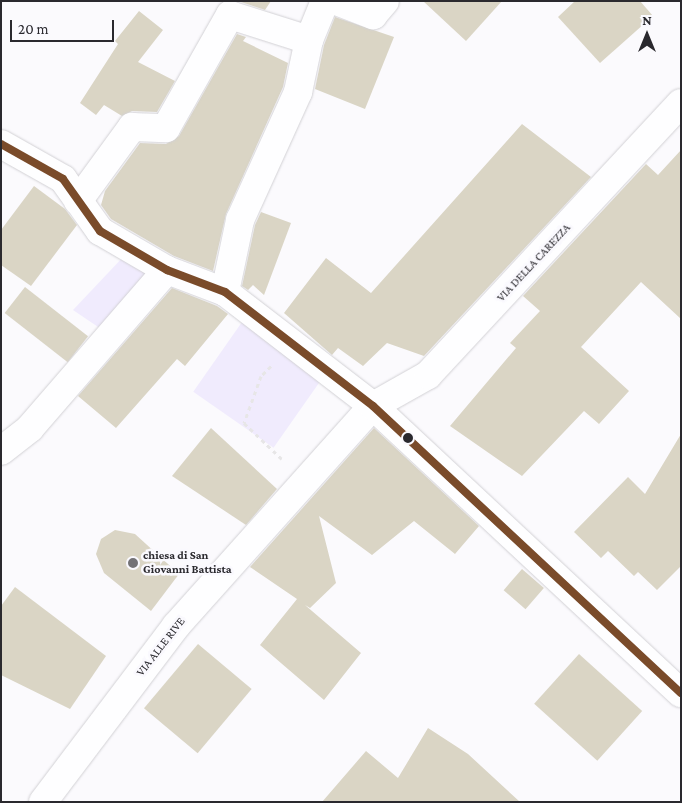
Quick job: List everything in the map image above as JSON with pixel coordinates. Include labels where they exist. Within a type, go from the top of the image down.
[{"type":"street","points":[[225,292],[240,220],[298,92],[309,40],[325,1]]},
{"type":"street","points":[[336,1],[373,15],[385,1]]},
{"type":"street","points":[[78,201],[132,127],[166,128],[230,15],[309,40]]},
{"type":"street","name":"VIA DELLA CAREZZA","points":[[289,500],[373,406],[428,375],[681,103]]},
{"type":"street","points":[[1,144],[63,179],[100,232],[167,270],[225,292],[373,406],[681,693]]},
{"type":"street","points":[[1,451],[30,428],[167,270]]},
{"type":"street","name":"VIA ALLE RIVE","points":[[43,802],[176,626],[289,500]]},
{"type":"path","points":[[269,447],[244,423],[260,376],[292,344]]},
{"type":"shaded area","points":[[125,255],[156,278],[107,333],[73,310]]},
{"type":"shaded area","points":[[242,322],[322,378],[274,448],[193,392]]},
{"type":"building","points":[[238,1],[271,1],[265,10]]},
{"type":"building","points":[[423,1],[502,1],[466,41]]},
{"type":"building","points":[[575,1],[640,1],[653,16],[600,63],[558,17]]},
{"type":"building","points":[[139,11],[163,30],[138,62],[175,81],[157,112],[132,111],[122,116],[104,105],[96,115],[80,103],[118,44],[115,41]]},
{"type":"building","points":[[335,17],[394,37],[365,109],[315,89],[324,45]]},
{"type":"building","points":[[237,34],[246,37],[243,41],[288,63],[283,87],[226,214],[213,271],[174,256],[111,219],[101,205],[105,191],[140,143],[166,144],[179,136]]},
{"type":"building","points":[[522,124],[591,177],[424,356],[387,343],[363,366],[338,348],[332,355],[284,313],[326,258],[371,293]]},
{"type":"building","points":[[681,150],[681,319],[641,282],[581,347],[629,391],[599,424],[584,411],[522,476],[450,426],[516,348],[510,343],[540,311],[523,296],[646,164],[658,175]]},
{"type":"building","points":[[34,186],[65,209],[77,225],[31,286],[1,265],[1,230]]},
{"type":"building","points":[[261,212],[291,223],[264,295],[253,285],[248,290],[242,286],[255,225]]},
{"type":"building","points":[[25,287],[88,336],[68,362],[5,313]]},
{"type":"building","points":[[172,288],[217,306],[228,314],[185,366],[177,359],[116,428],[78,396]]},
{"type":"building","points":[[211,428],[277,489],[246,525],[172,476]]},
{"type":"building","points":[[374,428],[479,526],[455,554],[414,521],[372,555],[319,516],[336,583],[310,608],[305,605],[361,653],[324,700],[260,645],[297,599],[250,567]]},
{"type":"building","points":[[681,434],[681,566],[657,590],[638,572],[634,576],[608,551],[601,558],[574,532],[628,477],[645,494]]},
{"type":"building","name":"chiesa di San Giovanni Battista","points":[[115,530],[135,534],[179,574],[151,611],[104,573],[96,554],[101,539]]},
{"type":"building","points":[[522,569],[544,588],[526,609],[504,590]]},
{"type":"building","points":[[15,587],[106,656],[70,709],[1,675],[1,606]]},
{"type":"building","points":[[198,644],[252,689],[198,753],[144,708]]},
{"type":"building","points":[[579,654],[642,711],[597,761],[534,704]]},
{"type":"building","points":[[428,728],[468,754],[520,802],[322,802],[366,751],[398,778]]},
{"type":"transit line","points":[[1,144],[63,179],[100,231],[167,270],[225,292],[373,406],[681,693]]},
{"type":"place","name":"chiesa di San Giovanni Battista","points":[[133,563]]}]
